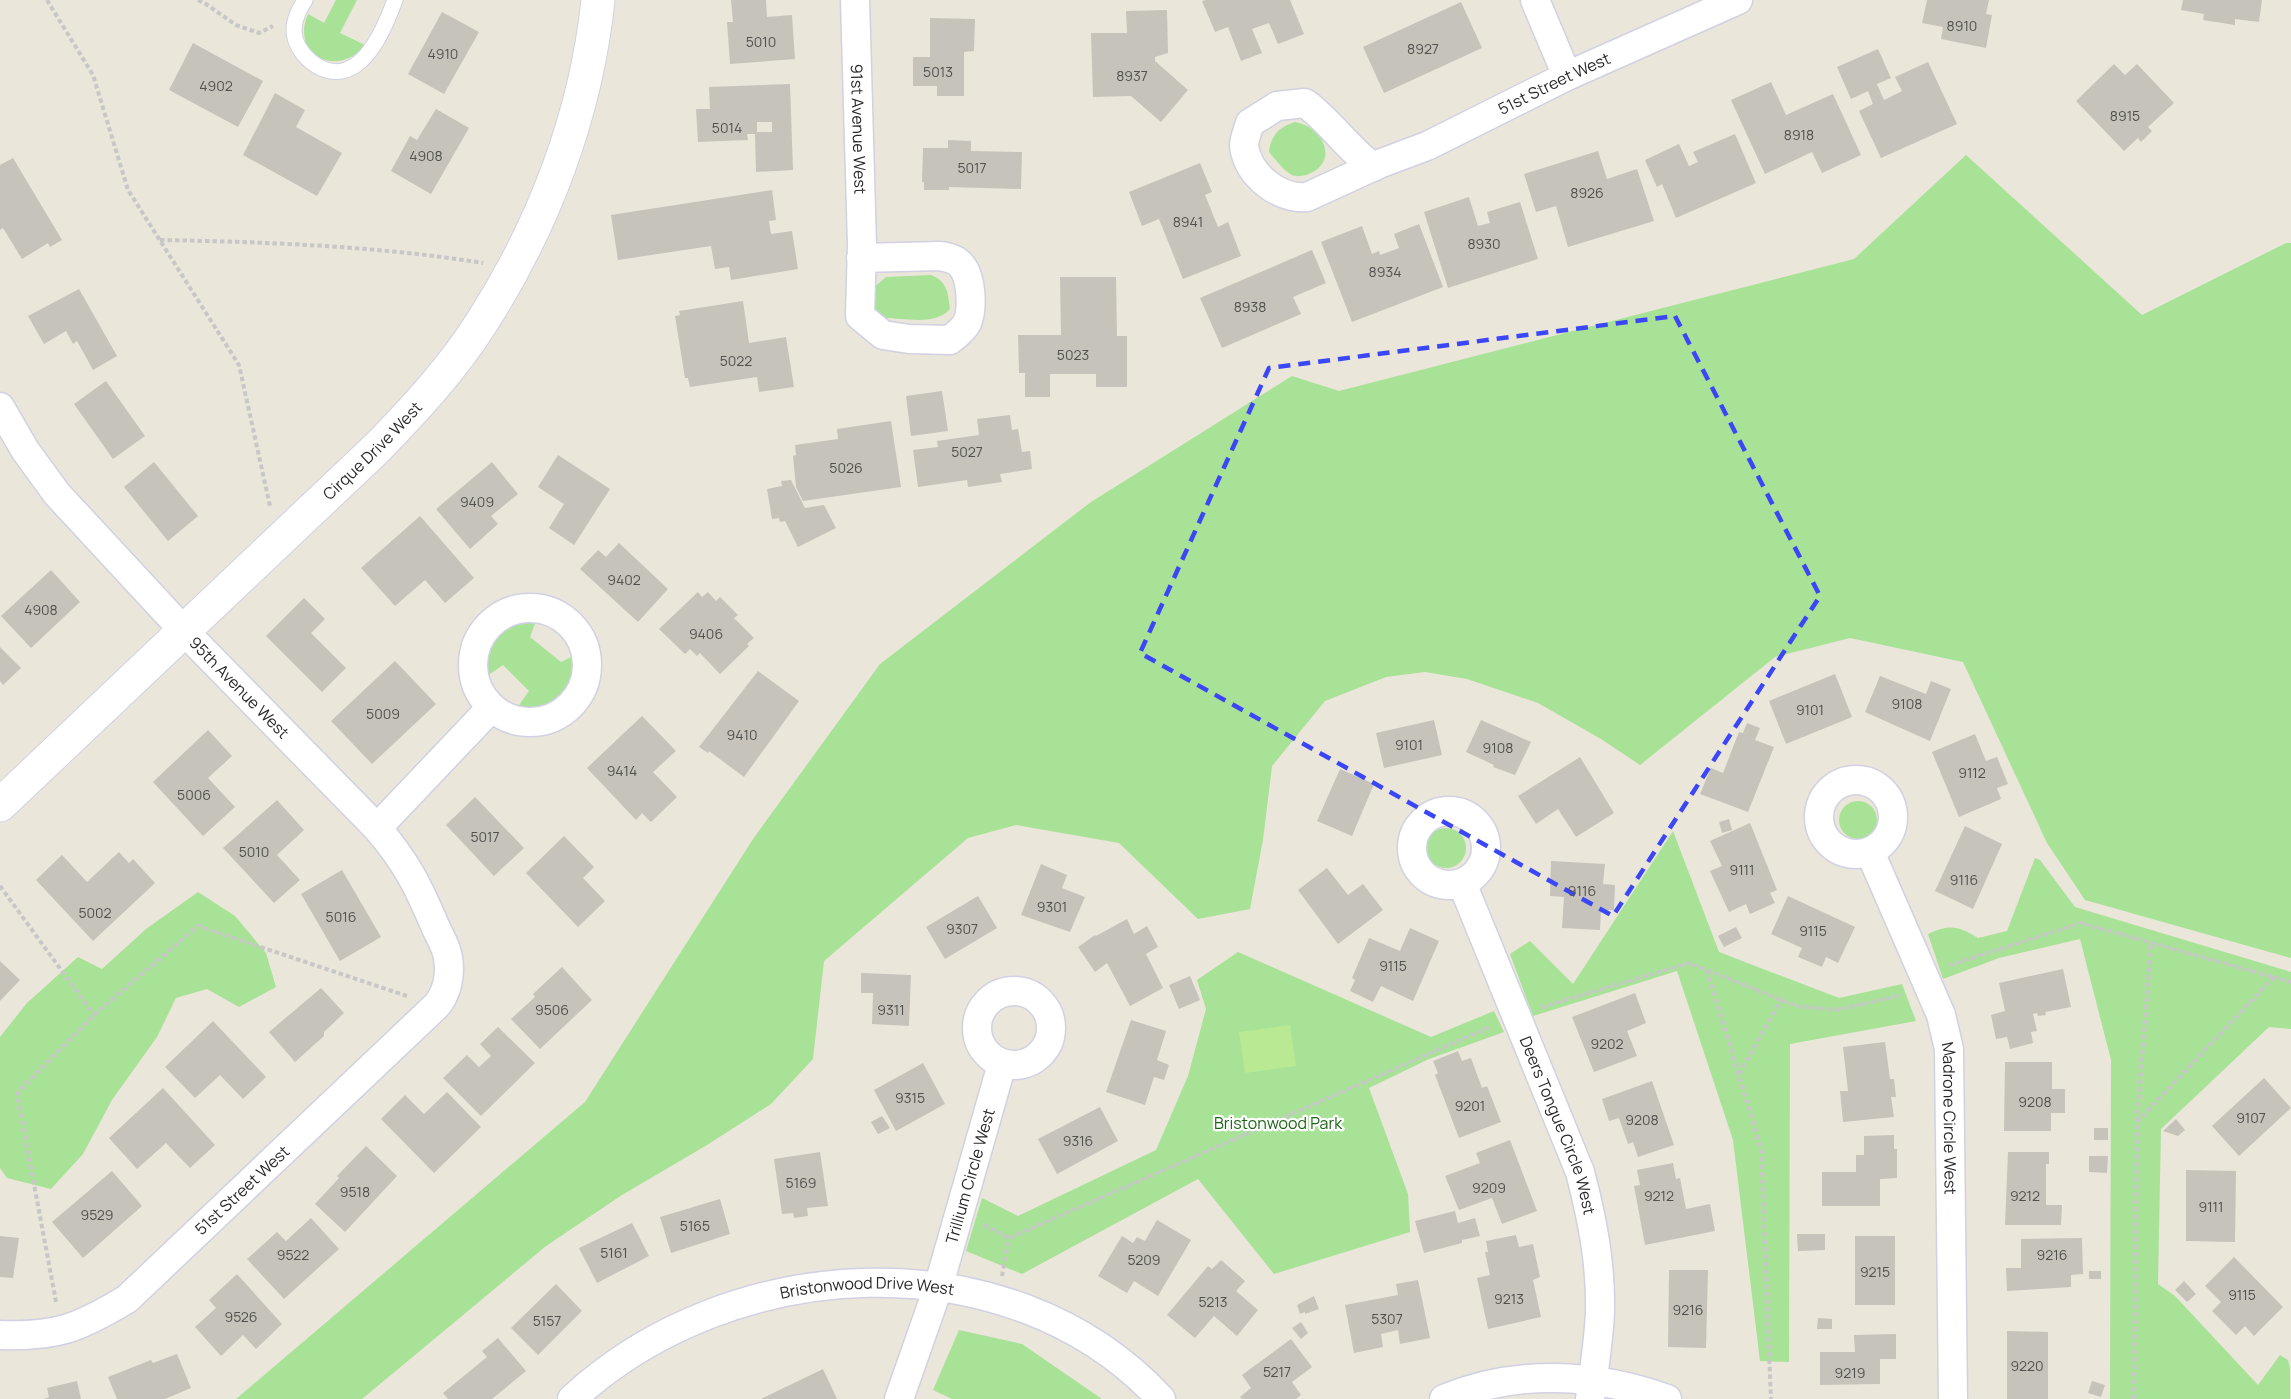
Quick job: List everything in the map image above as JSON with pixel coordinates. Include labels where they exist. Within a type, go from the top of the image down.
[{"type":"street","name":"Cirque Drive West","points":[[0,805],[377,448],[415,409],[449,368],[481,324],[513,268],[550,190],[572,128],[585,76],[598,0]]},
{"type":"street","name":"91st Avenue West","points":[[855,0],[861,258]]},
{"type":"street","points":[[1535,0],[1567,76]]},
{"type":"street","name":"51st Street West","points":[[1373,167],[1427,146],[1567,76],[1738,0]]},
{"type":"street","name":"95th Avenue West","points":[[0,407],[25,450],[57,494],[184,631],[377,828],[400,855],[418,884],[448,958],[442,995]]},
{"type":"street","points":[[528,607],[548,610],[565,619],[578,633],[586,650],[588,668],[584,686],[574,702],[560,715],[543,722],[524,723],[506,718],[491,708],[479,693],[472,675],[473,655],[480,637],[492,621],[509,611],[528,607]]},
{"type":"street","points":[[377,828],[491,708]]},
{"type":"street","name":"Madrone Circle West","points":[[1870,852],[1941,1015],[1948,1049],[1953,1399]]},
{"type":"street","name":"Deers Tongue Circle West","points":[[1462,883],[1580,1172],[1589,1206],[1596,1240],[1600,1310],[1592,1389]]},
{"type":"street","name":"51st Street West","points":[[0,1335],[32,1336],[61,1331],[89,1322],[127,1299],[442,995]]},
{"type":"street","name":"Trillium Circle West","points":[[899,1399],[938,1288],[1002,1064]]},
{"type":"street","name":"Bristonwood Drive West","points":[[572,1399],[589,1383],[649,1341],[716,1310],[751,1299],[815,1286],[862,1282],[938,1288],[998,1300],[1027,1309],[1082,1336],[1132,1371],[1161,1399]]},
{"type":"street","points":[[1444,1399],[1485,1386],[1511,1381],[1566,1377],[1592,1389],[1630,1387],[1667,1399]]},
{"type":"lane","points":[[305,0],[297,15],[294,33],[303,53],[321,69],[346,71],[364,58],[384,29],[396,0]]},
{"type":"path","points":[[47,0],[93,75],[128,190],[239,364],[278,542]]},
{"type":"path","points":[[198,0],[236,26],[259,33],[297,15]]},
{"type":"path","points":[[160,240],[236,241],[423,254],[513,268]]},
{"type":"path","points":[[0,886],[94,1015]]},
{"type":"path","points":[[1009,1238],[1517,1015],[1689,963],[1797,1006],[1836,1010],[1926,980],[2081,923],[2291,982]]},
{"type":"path","points":[[61,1331],[17,1093],[94,1015],[198,926],[442,995]]},
{"type":"path","points":[[2134,1399],[2137,1122],[2151,943]]},
{"type":"path","points":[[1706,970],[1761,1149],[1771,1399]]},
{"type":"path","points":[[2137,1122],[2274,977]]},
{"type":"path","points":[[1738,1074],[1781,1000]]},
{"type":"path","points":[[960,1212],[1009,1238]]},
{"type":"path","points":[[998,1300],[1009,1238]]},
{"type":"highlighted area","points":[[1675,316],[1820,596],[1613,916],[1140,653],[1269,368]]},
{"type":"green space","points":[[336,0],[357,0],[340,33],[365,45],[354,55],[342,60],[330,61],[320,58],[311,51],[306,41],[304,28],[308,14],[324,23]]},
{"type":"green space","points":[[1295,122],[1314,131],[1325,146],[1323,163],[1317,170],[1299,176],[1292,175],[1269,152],[1277,132],[1284,126]]},
{"type":"green space","points":[[1966,155],[2142,315],[2286,243],[2291,243],[2291,958],[2085,900],[2047,843],[1963,662],[1850,638],[1775,657],[1640,765],[1601,739],[1538,703],[1467,679],[1425,672],[1386,677],[1325,701],[1272,766],[1263,840],[1250,909],[1198,919],[1119,843],[1016,825],[968,838],[824,961],[813,1059],[771,1104],[622,1195],[546,1246],[362,1399],[236,1399],[585,1102],[753,839],[880,664],[1091,502],[1292,376],[1339,391],[1854,259]]},
{"type":"green space","points":[[931,275],[941,281],[948,293],[950,309],[944,314],[936,318],[919,320],[884,318],[875,309],[872,289],[886,277]]},
{"type":"green space","points":[[521,618],[537,618],[530,637],[561,662],[575,655],[578,664],[576,681],[566,697],[543,711],[515,711],[529,691],[503,665],[484,678],[484,657],[490,640],[502,628]]},
{"type":"green space","points":[[1858,801],[1872,806],[1877,820],[1872,834],[1858,839],[1844,834],[1839,820],[1844,806]]},
{"type":"green space","points":[[1446,828],[1460,834],[1466,848],[1460,862],[1446,868],[1432,862],[1426,848],[1432,834]]},
{"type":"green space","points":[[1673,831],[1719,952],[1839,998],[1902,984],[1916,1021],[1790,1044],[1789,1362],[1760,1361],[1733,1140],[1677,971],[1533,1016],[1510,954],[1530,941],[1573,984]]},
{"type":"green space","points":[[2035,858],[2040,860],[2075,907],[2291,972],[2291,1029],[2269,1027],[2161,1129],[2158,1284],[2175,1296],[2258,1385],[2280,1355],[2288,1360],[2290,1399],[2110,1399],[2111,1060],[2080,939],[1999,958],[1943,979],[1928,934],[1954,928],[1978,938],[2007,931]]},
{"type":"green space","points":[[198,892],[235,916],[266,953],[276,987],[239,1007],[207,989],[176,998],[157,1037],[112,1100],[83,1154],[51,1189],[7,1178],[0,1168],[0,1037],[27,1003],[78,957],[102,969],[146,929]]},
{"type":"green space","name":"Bristonwood Park","points":[[1238,952],[1431,1037],[1494,1011],[1504,1032],[1429,1059],[1369,1088],[1408,1194],[1410,1232],[1274,1274],[1198,1179],[1022,1274],[966,1251],[982,1198],[1018,1216],[1156,1150],[1188,1076],[1206,1009],[1197,980]]},
{"type":"green space","points":[[1290,1025],[1296,1066],[1245,1073],[1239,1032]]},
{"type":"green space","points":[[959,1330],[1022,1344],[1102,1399],[952,1399],[933,1390]]},
{"type":"building","points":[[731,0],[766,0],[767,17],[792,15],[795,59],[730,64],[727,22],[733,22]]},
{"type":"building","points":[[1290,0],[1304,34],[1278,44],[1269,23],[1252,29],[1262,53],[1241,61],[1228,27],[1215,32],[1202,1]]},
{"type":"building","points":[[1927,0],[1989,0],[1986,14],[1992,15],[1986,48],[1941,39],[1943,27],[1922,23]]},
{"type":"building","points":[[2183,0],[2262,0],[2259,22],[2235,19],[2235,25],[2203,20],[2204,14],[2181,10]]},
{"type":"building","points":[[1461,2],[1482,48],[1384,93],[1363,47]]},
{"type":"building","points":[[1167,10],[1168,53],[1155,57],[1155,61],[1188,90],[1161,122],[1131,96],[1093,97],[1091,33],[1127,33],[1126,11]]},
{"type":"building","points":[[442,12],[479,32],[444,94],[408,74]]},
{"type":"building","points":[[930,18],[975,19],[974,51],[964,52],[964,96],[937,96],[937,86],[913,86],[913,57],[930,57]]},
{"type":"building","points":[[193,43],[263,81],[238,127],[169,90]]},
{"type":"building","points":[[1878,49],[1891,78],[1877,84],[1884,100],[1902,91],[1895,77],[1928,62],[1957,124],[1881,158],[1859,111],[1873,104],[1868,91],[1851,99],[1837,67]]},
{"type":"building","points":[[2114,64],[2125,75],[2137,64],[2174,103],[2148,127],[2152,131],[2141,142],[2138,138],[2124,151],[2076,101]]},
{"type":"building","points":[[1771,82],[1786,115],[1833,94],[1861,155],[1822,173],[1812,152],[1765,174],[1731,100]]},
{"type":"building","points":[[790,84],[793,170],[756,172],[755,134],[747,134],[748,140],[698,142],[696,109],[710,109],[709,87]],"holes":[[[757,122],[772,122],[772,132],[757,132]]]},
{"type":"building","points":[[275,93],[305,110],[296,127],[342,153],[317,196],[243,155]]},
{"type":"building","points":[[436,109],[469,128],[431,194],[391,171],[410,136],[417,140]]},
{"type":"building","points":[[1735,134],[1756,183],[1676,218],[1662,184],[1657,187],[1645,160],[1679,144],[1689,166],[1698,162],[1693,152]]},
{"type":"building","points":[[948,140],[971,141],[971,151],[1022,152],[1021,189],[949,187],[949,190],[924,190],[924,182],[922,182],[923,148],[948,148]]},
{"type":"building","points":[[1598,151],[1607,179],[1637,169],[1654,221],[1568,247],[1556,206],[1536,212],[1524,174]]},
{"type":"building","points":[[13,158],[62,240],[50,247],[48,243],[22,259],[3,228],[0,230],[0,165]]},
{"type":"building","points":[[1200,163],[1212,192],[1205,195],[1218,227],[1228,222],[1241,256],[1183,279],[1159,219],[1142,226],[1129,192]]},
{"type":"building","points":[[772,190],[776,220],[769,221],[771,234],[792,231],[798,269],[731,280],[729,267],[715,269],[711,246],[618,260],[611,215]]},
{"type":"building","points":[[1469,197],[1478,226],[1490,223],[1487,212],[1520,202],[1538,259],[1448,288],[1424,212]]},
{"type":"building","points":[[1419,224],[1443,287],[1352,322],[1321,242],[1362,226],[1372,254],[1379,251],[1380,255],[1399,248],[1394,234]]},
{"type":"building","points":[[1312,250],[1326,283],[1293,297],[1301,314],[1222,348],[1200,298]]},
{"type":"building","points":[[1060,277],[1116,277],[1117,336],[1127,336],[1127,387],[1096,387],[1096,374],[1050,374],[1050,397],[1025,397],[1025,373],[1019,373],[1018,335],[1061,335]]},
{"type":"building","points":[[79,289],[117,356],[93,370],[77,341],[73,344],[66,331],[44,344],[28,316]]},
{"type":"building","points":[[743,301],[749,343],[786,337],[794,387],[759,392],[757,377],[690,387],[688,378],[685,378],[675,316],[680,315],[679,311]]},
{"type":"building","points":[[106,381],[145,436],[113,459],[74,404]]},
{"type":"building","points":[[942,391],[948,431],[911,436],[906,396]]},
{"type":"building","points":[[1010,415],[1012,430],[1018,429],[1022,452],[1030,451],[1032,469],[1000,474],[1002,482],[968,487],[967,480],[918,487],[913,450],[938,447],[937,441],[979,435],[977,419]]},
{"type":"building","points":[[891,421],[901,487],[803,501],[796,487],[793,456],[796,455],[795,445],[838,439],[837,429]]},
{"type":"building","points":[[558,455],[610,489],[574,545],[549,528],[564,504],[538,487]]},
{"type":"building","points":[[154,462],[198,516],[168,541],[124,487]]},
{"type":"building","points":[[492,462],[518,494],[491,516],[498,524],[470,549],[436,509]]},
{"type":"building","points":[[791,480],[805,508],[824,505],[836,528],[798,547],[785,521],[780,522],[779,518],[772,519],[767,489],[782,486],[781,481]]},
{"type":"building","points":[[420,516],[474,578],[445,603],[425,580],[395,606],[361,568]]},
{"type":"building","points":[[619,543],[668,589],[638,622],[580,569],[598,550],[606,557]]},
{"type":"building","points":[[51,570],[80,602],[31,648],[1,616]]},
{"type":"building","points":[[698,592],[702,597],[708,592],[716,601],[720,597],[738,615],[734,618],[754,638],[747,644],[749,646],[720,674],[700,653],[697,656],[690,649],[685,654],[659,629]]},
{"type":"building","points":[[304,598],[325,619],[311,633],[346,668],[322,692],[266,636]]},
{"type":"building","points":[[0,647],[21,668],[3,685],[0,681]]},
{"type":"building","points":[[395,661],[436,704],[372,764],[331,721]]},
{"type":"building","points":[[758,671],[799,701],[744,777],[709,751],[708,753],[699,747]]},
{"type":"building","points":[[1835,674],[1852,717],[1786,744],[1769,701]]},
{"type":"building","points":[[1880,676],[1926,694],[1931,681],[1951,689],[1930,741],[1865,712]]},
{"type":"building","points":[[642,716],[676,751],[653,772],[677,797],[651,822],[642,813],[636,820],[587,768]]},
{"type":"building","points":[[1434,720],[1442,755],[1384,768],[1376,733]]},
{"type":"building","points":[[1481,720],[1531,742],[1515,775],[1493,767],[1494,765],[1466,752]]},
{"type":"building","points":[[1747,723],[1760,728],[1755,740],[1774,747],[1748,812],[1700,794],[1711,768],[1723,773],[1739,732],[1743,733]]},
{"type":"building","points":[[208,730],[232,756],[208,778],[235,807],[203,836],[153,782]]},
{"type":"building","points":[[1975,734],[1986,761],[1997,757],[2008,784],[1997,788],[2001,799],[1959,817],[1932,752]]},
{"type":"building","points":[[1580,757],[1614,813],[1576,837],[1558,809],[1536,824],[1518,796]]},
{"type":"building","points":[[1340,769],[1374,784],[1352,836],[1317,821]]},
{"type":"building","points":[[475,797],[524,848],[494,876],[446,825]]},
{"type":"building","points":[[277,800],[304,830],[277,855],[300,880],[274,903],[223,848]]},
{"type":"building","points":[[1729,819],[1732,830],[1722,833],[1719,822]]},
{"type":"building","points":[[1750,823],[1777,890],[1770,893],[1775,903],[1750,914],[1746,904],[1729,912],[1710,871],[1722,866],[1710,841]]},
{"type":"building","points":[[1965,826],[2002,844],[1973,909],[1935,891]]},
{"type":"building","points":[[564,836],[594,867],[583,878],[605,901],[578,927],[526,873]]},
{"type":"building","points":[[119,852],[129,863],[133,859],[155,883],[93,941],[36,880],[62,855],[87,882]]},
{"type":"building","points":[[1551,861],[1605,864],[1603,884],[1615,885],[1614,910],[1601,910],[1600,930],[1562,928],[1564,897],[1550,896]]},
{"type":"building","points":[[1041,864],[1067,875],[1062,888],[1085,897],[1070,932],[1021,915]]},
{"type":"building","points":[[1327,868],[1348,895],[1363,884],[1383,910],[1338,944],[1298,890]]},
{"type":"building","points":[[342,870],[381,937],[340,961],[301,894]]},
{"type":"building","points":[[978,896],[997,928],[945,959],[926,927]]},
{"type":"building","points":[[1788,896],[1855,927],[1838,963],[1826,957],[1822,967],[1798,957],[1802,948],[1771,934]]},
{"type":"building","points":[[1127,919],[1134,934],[1147,926],[1158,947],[1146,954],[1163,988],[1130,1006],[1107,963],[1095,972],[1078,947],[1095,935]]},
{"type":"building","points":[[1736,927],[1742,938],[1724,947],[1718,936]]},
{"type":"building","points":[[1410,928],[1439,941],[1413,1001],[1381,986],[1373,1002],[1350,991],[1355,980],[1352,978],[1369,938],[1400,951]]},
{"type":"building","points":[[0,961],[20,980],[0,1001]]},
{"type":"building","points":[[562,967],[592,1000],[540,1049],[511,1019]]},
{"type":"building","points":[[2063,969],[2071,1007],[2045,1012],[2046,1015],[2033,1014],[2037,1031],[2031,1032],[2033,1043],[2010,1049],[2007,1037],[1996,1039],[1991,1015],[2005,1011],[1999,983]]},
{"type":"building","points":[[861,973],[911,975],[909,1026],[872,1024],[873,993],[861,993]]},
{"type":"building","points":[[1190,976],[1200,1000],[1179,1009],[1169,985]]},
{"type":"building","points":[[321,988],[344,1013],[324,1032],[324,1036],[295,1062],[269,1032]]},
{"type":"building","points":[[1635,993],[1646,1023],[1627,1031],[1637,1056],[1594,1072],[1572,1017]]},
{"type":"building","points":[[1131,1020],[1166,1031],[1157,1060],[1169,1065],[1164,1080],[1154,1077],[1145,1105],[1106,1092]]},
{"type":"building","points":[[213,1021],[266,1077],[243,1099],[220,1075],[195,1098],[165,1067]]},
{"type":"building","points":[[498,1027],[535,1063],[481,1116],[443,1078],[467,1055],[479,1067],[491,1056],[480,1044]]},
{"type":"building","points":[[1885,1042],[1890,1079],[1894,1079],[1896,1097],[1891,1097],[1894,1117],[1843,1122],[1840,1091],[1848,1091],[1843,1047]]},
{"type":"building","points":[[1458,1051],[1462,1061],[1471,1058],[1482,1088],[1487,1086],[1501,1122],[1459,1138],[1435,1075],[1438,1073],[1433,1061]]},
{"type":"building","points":[[2005,1062],[2052,1062],[2052,1089],[2065,1089],[2065,1113],[2051,1113],[2051,1131],[2004,1131]]},
{"type":"building","points":[[923,1063],[945,1104],[896,1131],[874,1090]]},
{"type":"building","points":[[2264,1078],[2291,1108],[2239,1156],[2212,1126]]},
{"type":"building","points":[[1652,1081],[1674,1145],[1638,1157],[1633,1142],[1628,1144],[1619,1118],[1609,1121],[1602,1099]]},
{"type":"building","points":[[163,1088],[215,1145],[190,1168],[166,1143],[137,1169],[109,1138]]},
{"type":"building","points":[[447,1092],[481,1127],[434,1173],[381,1119],[405,1095],[424,1114]]},
{"type":"building","points":[[1100,1107],[1118,1141],[1057,1174],[1038,1139]]},
{"type":"building","points":[[882,1116],[890,1128],[878,1134],[871,1122]]},
{"type":"building","points":[[2176,1119],[2185,1130],[2178,1136],[2163,1131]]},
{"type":"building","points":[[2094,1128],[2108,1128],[2108,1140],[2094,1140]]},
{"type":"building","points":[[1894,1135],[1894,1149],[1897,1149],[1897,1178],[1880,1179],[1880,1206],[1822,1206],[1822,1172],[1856,1172],[1856,1155],[1864,1155],[1864,1136]]},
{"type":"building","points":[[1510,1140],[1537,1211],[1502,1224],[1492,1198],[1459,1210],[1445,1176],[1480,1163],[1476,1153]]},
{"type":"building","points":[[366,1146],[397,1176],[345,1232],[315,1204],[339,1178],[337,1176]]},
{"type":"building","points":[[820,1152],[828,1206],[807,1208],[808,1216],[794,1218],[793,1213],[782,1214],[774,1159]]},
{"type":"building","points":[[2008,1152],[2049,1152],[2049,1164],[2046,1164],[2046,1205],[2062,1205],[2061,1225],[2005,1225]]},
{"type":"building","points":[[2089,1156],[2108,1156],[2107,1173],[2089,1172]]},
{"type":"building","points":[[1673,1163],[1676,1179],[1680,1178],[1686,1209],[1710,1204],[1715,1231],[1645,1245],[1634,1186],[1640,1185],[1637,1170]]},
{"type":"building","points":[[2186,1170],[2236,1171],[2235,1242],[2186,1241]]},
{"type":"building","points":[[112,1171],[142,1206],[83,1258],[52,1222]]},
{"type":"building","points":[[720,1199],[730,1234],[671,1253],[660,1217]]},
{"type":"building","points":[[1455,1211],[1458,1223],[1475,1218],[1480,1236],[1424,1253],[1415,1221]]},
{"type":"building","points":[[311,1218],[339,1249],[284,1299],[247,1259],[277,1232],[286,1241]]},
{"type":"building","points":[[1157,1220],[1191,1240],[1158,1296],[1134,1281],[1127,1293],[1098,1276],[1122,1236],[1133,1243],[1137,1237],[1145,1241]]},
{"type":"building","points":[[632,1223],[649,1256],[597,1283],[579,1248]]},
{"type":"building","points":[[1797,1234],[1825,1234],[1825,1250],[1798,1251]]},
{"type":"building","points":[[1516,1235],[1519,1247],[1533,1244],[1540,1277],[1533,1280],[1541,1317],[1488,1329],[1477,1278],[1490,1275],[1485,1252],[1488,1252],[1486,1241]]},
{"type":"building","points":[[0,1236],[19,1238],[13,1278],[0,1277]]},
{"type":"building","points":[[1855,1236],[1895,1236],[1895,1305],[1855,1305]]},
{"type":"building","points":[[2082,1238],[2083,1274],[2071,1275],[2071,1287],[2007,1291],[2006,1268],[2021,1268],[2021,1239]]},
{"type":"building","points":[[2234,1257],[2283,1307],[2254,1336],[2245,1326],[2236,1335],[2212,1311],[2221,1302],[2205,1286]]},
{"type":"building","points":[[1221,1260],[1245,1281],[1236,1291],[1258,1310],[1237,1336],[1214,1316],[1195,1338],[1167,1315],[1208,1266],[1212,1269]]},
{"type":"building","points":[[1669,1270],[1708,1270],[1706,1348],[1668,1347]]},
{"type":"building","points":[[2089,1271],[2101,1271],[2101,1279],[2089,1279]]},
{"type":"building","points":[[237,1274],[282,1324],[256,1349],[243,1335],[221,1356],[195,1327],[216,1308],[209,1300]]},
{"type":"building","points":[[1418,1280],[1430,1338],[1400,1344],[1398,1330],[1381,1334],[1383,1347],[1354,1353],[1345,1305],[1398,1295],[1396,1284]]},
{"type":"building","points":[[2184,1281],[2196,1294],[2187,1302],[2175,1290]]},
{"type":"building","points":[[556,1284],[582,1311],[538,1355],[511,1328]]},
{"type":"building","points":[[1314,1296],[1319,1309],[1300,1314],[1297,1305]]},
{"type":"building","points":[[1818,1318],[1832,1319],[1832,1329],[1817,1329]]},
{"type":"building","points":[[1301,1322],[1308,1333],[1301,1339],[1292,1328]]},
{"type":"building","points":[[2007,1331],[2048,1332],[2048,1399],[2007,1399]]},
{"type":"building","points":[[1896,1334],[1896,1359],[1880,1359],[1880,1384],[1820,1385],[1820,1352],[1855,1352],[1854,1335]]},
{"type":"building","points":[[498,1338],[526,1371],[492,1399],[448,1399],[443,1393],[487,1357],[482,1351]]},
{"type":"building","points":[[1291,1339],[1312,1367],[1292,1382],[1301,1395],[1296,1399],[1242,1399],[1240,1397],[1251,1388],[1242,1375]]},
{"type":"building","points":[[177,1354],[191,1388],[165,1399],[117,1399],[108,1377],[151,1360],[153,1363]]},
{"type":"building","points":[[823,1369],[837,1399],[761,1399]]},
{"type":"building","points":[[77,1381],[81,1399],[44,1399],[49,1397],[47,1388]]},
{"type":"building","points":[[2092,1381],[2105,1385],[2101,1397],[2088,1393]]}]
